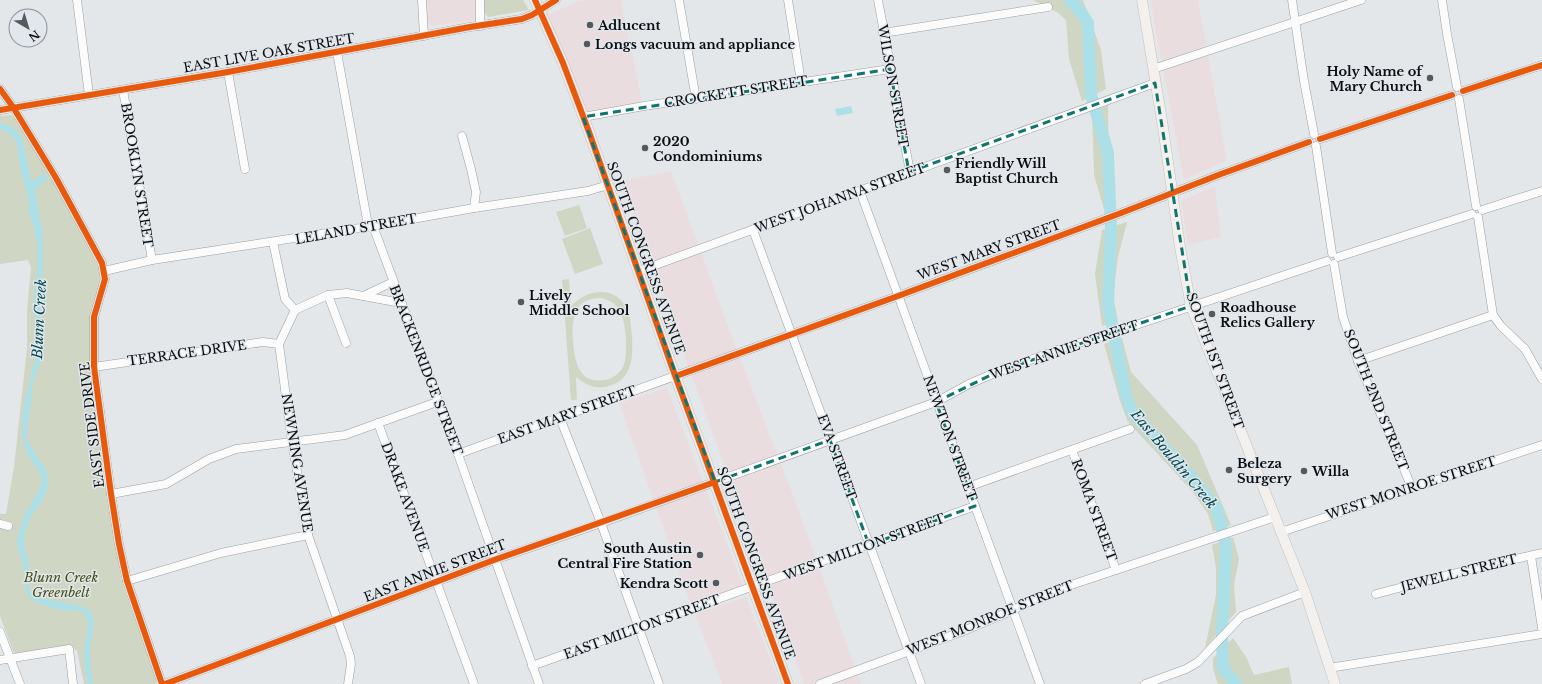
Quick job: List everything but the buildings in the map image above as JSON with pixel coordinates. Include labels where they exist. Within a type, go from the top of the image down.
[{"type":"main road","name":"SOUTH CONGRESS AVENUE","points":[[535,0],[563,63],[583,117],[788,684]]},
{"type":"main road","name":"SOUTH 1ST STREET","points":[[1142,0],[1163,126],[1180,247],[1192,306],[1305,592],[1335,684]]},
{"type":"street","points":[[85,0],[77,2],[89,95]]},
{"type":"street","points":[[422,0],[424,36]]},
{"type":"street","points":[[480,0],[480,26]]},
{"type":"street","name":"EAST LIVE OAK STREET","points":[[0,110],[228,72],[522,19],[532,15],[556,0]]},
{"type":"street","points":[[679,0],[696,99]]},
{"type":"street","points":[[788,0],[801,82]]},
{"type":"street","name":"WILSON STREET","points":[[878,0],[910,172]]},
{"type":"street","name":"SOUTH 2ND STREET","points":[[1292,0],[1343,317],[1358,361],[1412,488]]},
{"type":"street","points":[[1153,69],[1361,0]]},
{"type":"street","points":[[1442,0],[1446,34],[1460,89]]},
{"type":"street","points":[[883,33],[1048,7]]},
{"type":"street","name":"BRACKENRIDGE STREET","points":[[337,52],[367,220],[373,226],[437,402],[458,454],[538,684]]},
{"type":"street","points":[[1542,66],[1453,90],[1456,97],[1477,212],[1493,315],[1501,326],[1525,349],[1542,379]]},
{"type":"street","name":"CROCKETT STREET","points":[[583,117],[890,69]]},
{"type":"street","points":[[228,72],[245,169]]},
{"type":"street","name":"WEST JOHANNA STREET","points":[[638,271],[1063,117],[1088,106],[1155,83]]},
{"type":"street","points":[[0,89],[13,107],[56,178],[102,264],[104,271]]},
{"type":"street","name":"BROOKLYN STREET","points":[[123,90],[152,260]]},
{"type":"street","name":"WEST MARY STREET","points":[[676,376],[898,296],[1315,140],[1456,97]]},
{"type":"street","points":[[462,136],[476,192],[474,208]]},
{"type":"street","name":"LELAND STREET","points":[[104,271],[152,260],[582,192],[608,185]]},
{"type":"street","name":"NEWTON STREET","points":[[860,191],[1040,684]]},
{"type":"street","name":"WEST ANNIE STREET","points":[[714,482],[936,402],[969,384],[997,372],[1066,347],[1105,336],[1333,259],[1542,191]]},
{"type":"street","name":"EVA STREET","points":[[753,230],[920,684]]},
{"type":"street","points":[[273,242],[285,298],[295,310]]},
{"type":"street","name":"EAST SIDE DRIVE","points":[[104,271],[105,279],[94,316],[94,367],[111,494],[127,581],[162,684]]},
{"type":"street","points":[[363,296],[393,282]]},
{"type":"street","points":[[280,344],[295,310],[328,295],[347,292],[401,303]]},
{"type":"street","points":[[328,295],[346,343]]},
{"type":"street","points":[[1358,361],[1493,315]]},
{"type":"street","name":"TERRACE DRIVE","points":[[94,367],[263,342],[280,344]]},
{"type":"street","name":"NEWNING AVENUE","points":[[280,344],[292,442],[308,535],[336,620],[350,656],[351,664],[348,684]]},
{"type":"street","name":"EAST MARY STREET","points":[[458,454],[676,376]]},
{"type":"street","points":[[111,494],[166,484],[209,459],[236,449],[345,435],[437,402]]},
{"type":"street","points":[[560,418],[601,523],[659,684]]},
{"type":"street","name":"DRAKE AVENUE","points":[[378,423],[474,684]]},
{"type":"street","points":[[968,487],[1130,429]]},
{"type":"street","name":"WEST MONROE STREET","points":[[1281,532],[1542,445]]},
{"type":"street","name":"ROMA STREET","points":[[1072,450],[1116,570]]},
{"type":"street","name":"EAST ANNIE STREET","points":[[165,684],[437,583],[494,560],[714,482]]},
{"type":"street","name":"WEST MILTON STREET","points":[[753,587],[975,506]]},
{"type":"street","name":"WEST MONROE STREET","points":[[820,684],[908,652],[1013,610],[1044,594],[1275,517]]},
{"type":"street","points":[[127,581],[221,553],[308,535]]},
{"type":"street","name":"JEWELL STREET","points":[[1376,594],[1479,567],[1542,553]]},
{"type":"street","points":[[1531,556],[1542,628]]},
{"type":"street","name":"EAST MILTON STREET","points":[[532,666],[753,587]]},
{"type":"street","points":[[1145,684],[1186,669],[1198,662],[1242,616],[1305,592]]},
{"type":"street","points":[[0,632],[20,684]]},
{"type":"street","points":[[1329,668],[1542,634]]},
{"type":"street","points":[[0,660],[68,649],[73,684]]},
{"type":"highlighted area","points":[[890,69],[909,172],[1155,83],[1191,306],[997,372],[936,402],[975,506],[869,545],[830,440],[715,482],[583,117]]},
{"type":"shaded area","points":[[426,0],[476,0],[476,20],[431,26],[427,21]]},
{"type":"shaded area","points":[[621,0],[642,102],[587,112],[545,16],[579,1]]},
{"type":"shaded area","points":[[1150,0],[1198,0],[1227,160],[1184,180]]},
{"type":"shaded area","points":[[671,171],[735,345],[796,503],[861,684],[804,684],[621,181]]},
{"type":"shaded area","points":[[1215,186],[1221,237],[1188,245],[1181,201]]},
{"type":"shaded area","points":[[667,388],[743,585],[691,605],[619,403]]},
{"type":"shaded area","points":[[746,597],[780,684],[722,684],[695,614]]},
{"type":"green space","points":[[484,0],[523,0],[529,10],[488,17],[484,12]]},
{"type":"green space","points":[[1033,0],[1083,0],[1101,50],[1106,89],[1082,101],[1069,59],[1066,20],[1058,13]]},
{"type":"green space","points":[[1108,105],[1109,172],[1115,203],[1104,209],[1094,175],[1092,112]]},
{"type":"green space","name":"Blunn Creek Greenbelt","points":[[11,115],[16,120],[59,190],[100,270],[102,279],[91,313],[90,380],[107,500],[122,582],[157,681],[155,684],[84,684],[77,651],[72,646],[16,653],[13,651],[0,616],[0,514],[6,514],[14,467],[27,348],[27,311],[31,267],[28,260],[0,264],[0,116]]},
{"type":"green space","points":[[579,205],[587,228],[565,236],[556,212]]},
{"type":"green space","points":[[1127,222],[1118,257],[1113,296],[1118,321],[1102,326],[1095,274],[1102,230]]},
{"type":"green space","points":[[590,228],[603,264],[575,274],[562,239]]},
{"type":"green space","points":[[569,279],[571,306],[578,300],[594,293],[610,293],[623,303],[628,311],[631,324],[632,351],[630,366],[623,378],[617,383],[609,386],[595,387],[576,377],[577,400],[571,400],[562,280]],"holes":[[[591,299],[604,299],[612,302],[620,311],[622,316],[626,339],[626,355],[623,367],[617,374],[604,380],[595,380],[583,375],[577,363],[573,342],[573,326],[574,318],[579,306]]]},
{"type":"green space","points":[[1122,338],[1131,372],[1197,445],[1231,525],[1213,531],[1208,514],[1192,491],[1128,422],[1120,401],[1104,344]]},
{"type":"green space","points":[[1233,537],[1239,559],[1234,585],[1236,612],[1205,648],[1216,595],[1216,568],[1212,545]]},
{"type":"green space","points":[[1233,638],[1246,657],[1254,675],[1289,667],[1292,684],[1218,684],[1213,669],[1213,658]]},
{"type":"water","points":[[851,106],[853,113],[837,116],[835,109]]},
{"type":"water","name":"Blunn Creek","points":[[0,123],[12,127],[21,136],[31,180],[34,181],[45,173],[48,178],[34,191],[42,227],[43,262],[40,319],[43,331],[44,352],[33,383],[26,439],[46,470],[48,479],[46,493],[28,523],[25,532],[24,544],[25,552],[28,558],[29,589],[33,594],[40,598],[80,606],[87,609],[92,614],[93,622],[90,655],[93,684],[88,684],[85,666],[84,650],[87,621],[85,616],[82,611],[60,610],[38,603],[29,598],[25,588],[23,562],[19,553],[17,540],[23,519],[41,487],[42,476],[26,452],[22,437],[23,409],[37,353],[38,338],[34,297],[38,248],[33,223],[29,213],[29,201],[20,166],[17,143],[11,134],[0,129]]},
{"type":"waterway","name":"East Bouldin Creek","points":[[1070,0],[1081,12],[1088,23],[1091,95],[1108,153],[1111,229],[1108,305],[1126,395],[1132,412],[1194,480],[1217,509],[1226,546],[1222,637],[1223,668],[1236,684]]},
{"type":"cycle path","points":[[535,0],[563,63],[589,132],[672,367],[788,684]]},
{"type":"cycle path","points":[[0,110],[228,72],[470,27],[522,19],[532,15],[556,0]]},
{"type":"cycle path","points":[[1463,91],[1542,65]]},
{"type":"cycle path","points":[[0,89],[13,107],[56,178],[102,263],[105,279],[94,317],[94,367],[111,494],[127,581],[162,684]]},
{"type":"cycle path","points":[[1320,139],[1452,95]]},
{"type":"cycle path","points":[[676,376],[898,296],[1309,142]]},
{"type":"cycle path","points":[[165,684],[494,560],[715,482]]},
{"type":"place","name":"Adlucent","points":[[590,25]]},
{"type":"place","name":"Longs vacuum and appliance","points":[[587,44]]},
{"type":"place","name":"Holy Name of Mary Church","points":[[1430,78]]},
{"type":"place","name":"2020 Condominiums","points":[[645,148]]},
{"type":"place","name":"Friendly Will Baptist Church","points":[[947,170]]},
{"type":"place","name":"Lively Middle School","points":[[521,302]]},
{"type":"place","name":"Roadhouse Relics Gallery","points":[[1212,314]]},
{"type":"place","name":"Beleza Surgery","points":[[1229,470]]},
{"type":"place","name":"Willa","points":[[1304,471]]},
{"type":"place","name":"South Austin Central Fire Station","points":[[700,555]]},
{"type":"place","name":"Kendra Scott","points":[[716,583]]}]
